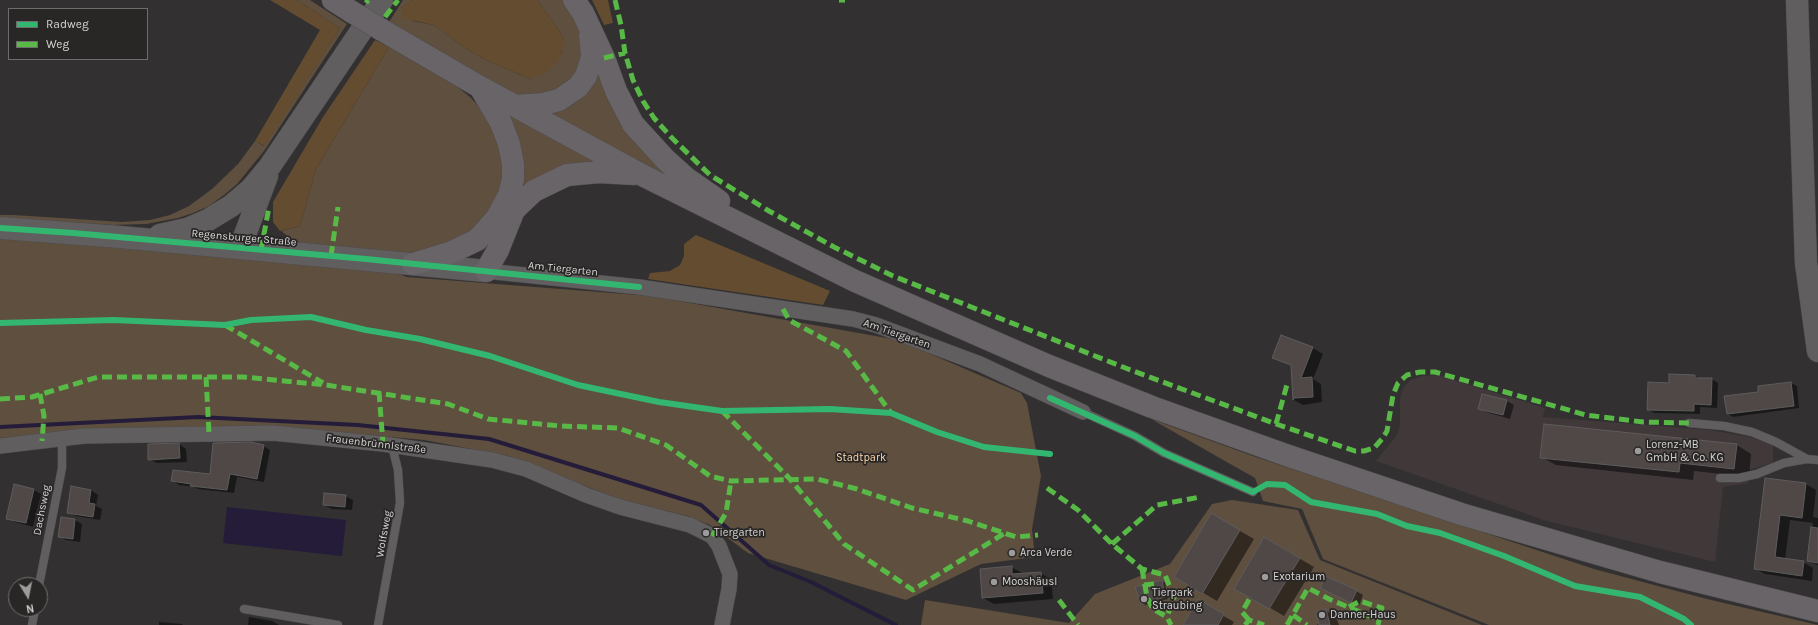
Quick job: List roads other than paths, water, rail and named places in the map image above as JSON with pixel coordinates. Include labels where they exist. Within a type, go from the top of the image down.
[{"type":"main road","points":[[333,0],[480,87],[640,174],[856,281],[1049,366],[1152,407],[1376,486],[1553,542],[1660,572],[1818,611]]},
{"type":"main road","points":[[574,0],[588,23],[623,105],[633,124],[648,141],[686,178],[776,241]]},
{"type":"main road","points":[[515,106],[543,104],[559,100],[578,86],[586,76],[592,57],[588,23]]},
{"type":"main road","points":[[413,264],[452,252],[477,240],[496,219],[509,195],[513,179],[509,144],[501,123],[480,87]]},
{"type":"main road","points":[[486,271],[498,250],[514,210],[534,191],[567,175],[585,172],[640,174]]},
{"type":"main road","points":[[477,240],[486,271]]},
{"type":"street","points":[[139,238],[187,229],[208,220],[231,206],[251,189],[270,166],[382,0]]},
{"type":"street","points":[[1797,0],[1806,263],[1818,351]]},
{"type":"street","points":[[240,248],[270,166]]},
{"type":"street","points":[[231,206],[230,226],[240,248]]},
{"type":"street","name":"Regensburger Straße","points":[[0,228],[139,238],[486,271]]},
{"type":"street","name":"Am Tiergarten","points":[[486,271],[639,287],[853,319],[876,325],[980,364],[1083,412]]},
{"type":"street","name":"Frauenbrünnlstraße","points":[[0,446],[84,436],[266,433],[392,446],[492,460],[526,469],[586,495],[620,507],[690,525],[712,536],[725,560],[730,574],[729,589],[722,625]]},
{"type":"lane","points":[[1083,412],[1135,436],[1164,453],[1253,492]]},
{"type":"lane","points":[[1689,423],[1724,426],[1752,432],[1776,442],[1807,459]]},
{"type":"lane","name":"Dachsweg","points":[[41,577],[62,468],[62,438]]},
{"type":"lane","name":"Wolfsweg","points":[[378,625],[400,503],[399,477],[392,446]]},
{"type":"lane","points":[[1720,478],[1739,478],[1757,474],[1784,463],[1807,459],[1818,460]]},
{"type":"lane","points":[[244,609],[338,625]]},
{"type":"waterway","points":[[0,427],[198,417],[358,425],[489,439],[701,505],[769,565],[811,582],[896,625]]},
{"type":"place","name":"Lorenz-MB GmbH & Co. KG","points":[[1638,451]]},
{"type":"place","name":"Tiergarten","points":[[706,533]]},
{"type":"place","name":"Arca Verde","points":[[1012,553]]},
{"type":"place","name":"Exotarium","points":[[1265,577]]},
{"type":"place","name":"Mooshäusl","points":[[994,582]]},
{"type":"place","name":"Tierpark Straubing","points":[[1144,599]]},
{"type":"place","name":"Danner-Haus","points":[[1322,615]]},
{"type":"park label","name":"Stadtpark","points":[[861,458]]}]
